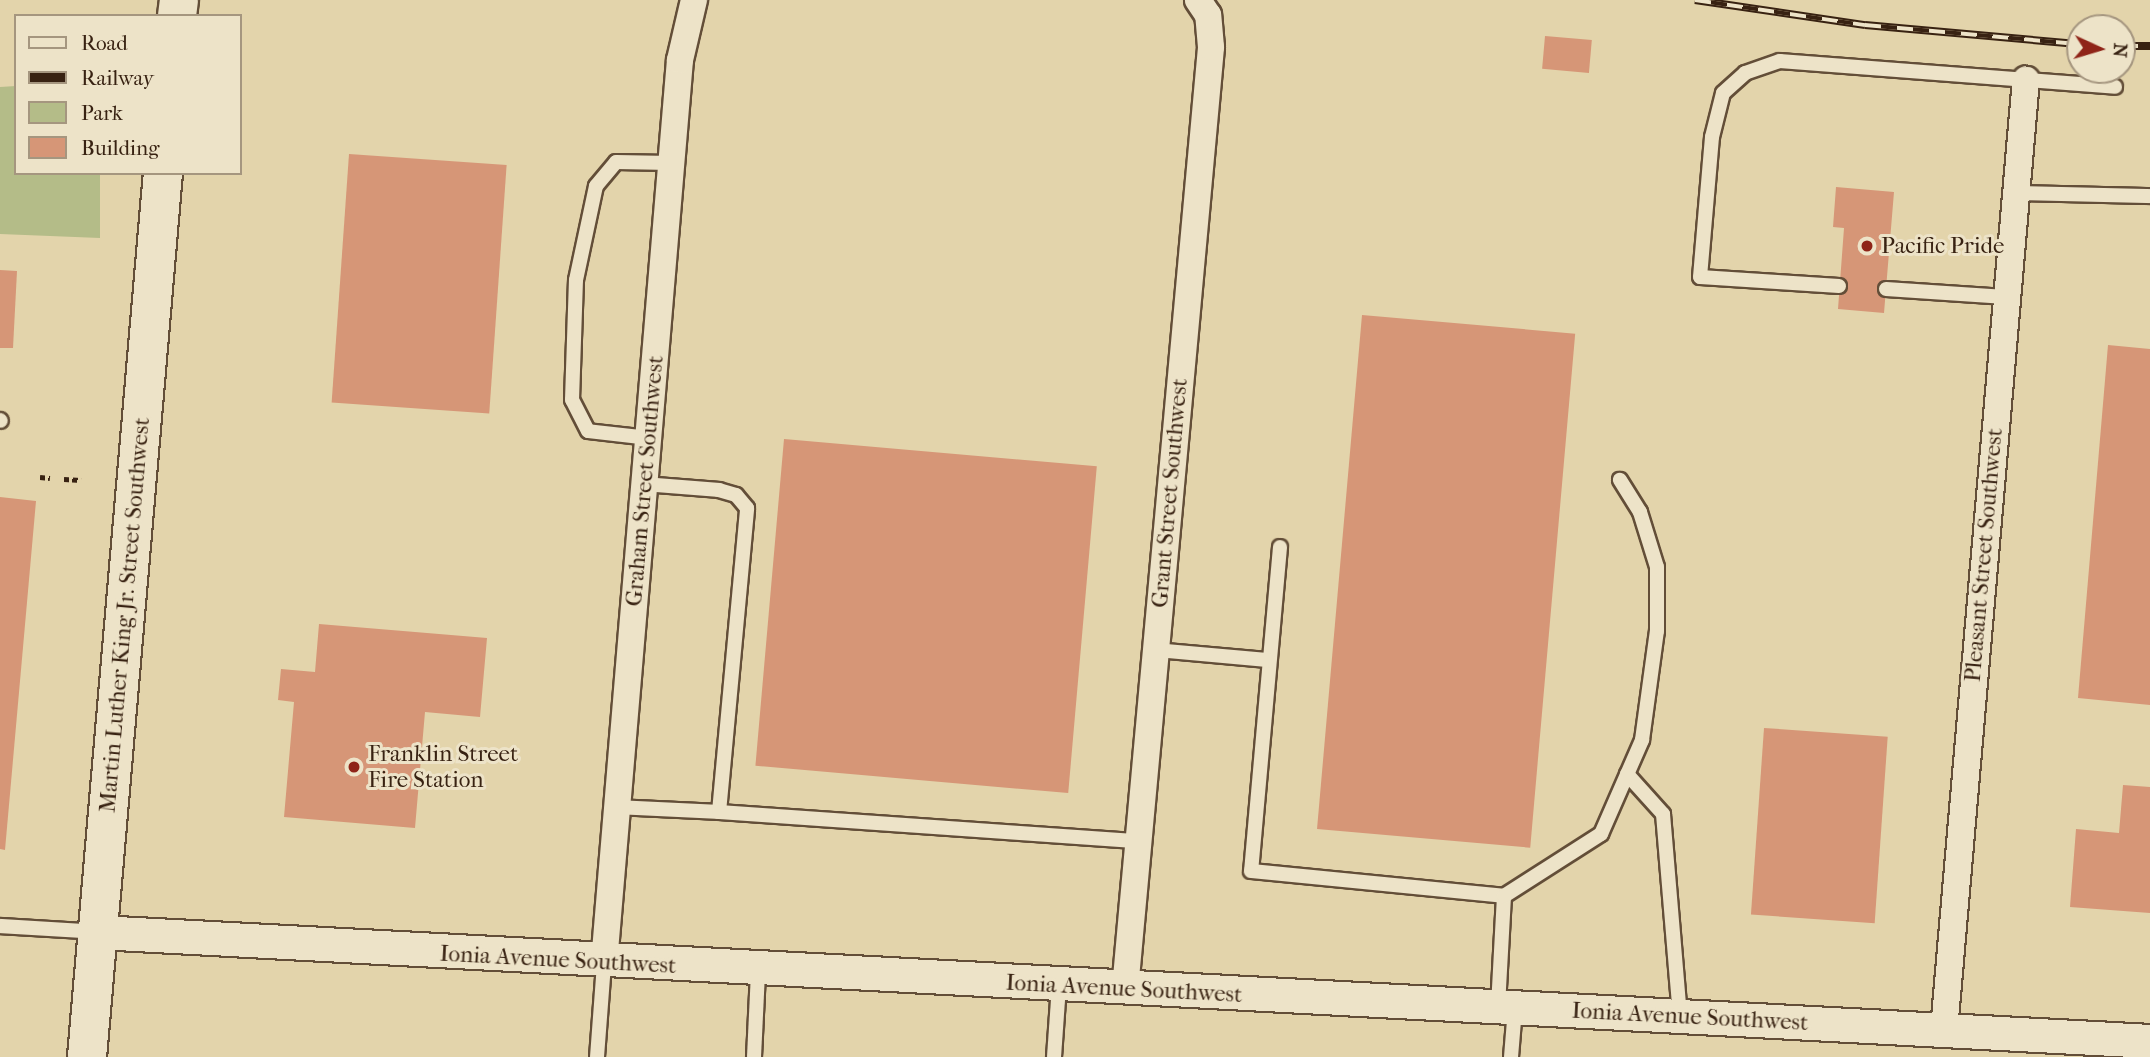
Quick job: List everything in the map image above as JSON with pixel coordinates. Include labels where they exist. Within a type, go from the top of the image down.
[{"type":"main road","name":"Martin Luther King Jr. Street Southwest","points":[[87,1057],[163,175]]},
{"type":"street","name":"Graham Street Southwest","points":[[604,963],[680,60],[694,0]]},
{"type":"street","name":"Grant Street Southwest","points":[[1125,989],[1211,47],[1208,15],[1198,0]]},
{"type":"street","name":"Pleasant Street Southwest","points":[[1944,1030],[2026,80]]},
{"type":"street","name":"Ionia Avenue Southwest","points":[[98,932],[604,963],[2150,1041]]},
{"type":"lane","points":[[1839,286],[1700,277],[1712,137],[1723,93],[1745,73],[1780,61],[2115,87]]},
{"type":"lane","points":[[649,438],[587,431],[572,400],[576,280],[596,186],[616,163],[671,163]]},
{"type":"lane","points":[[2015,193],[2150,196]]},
{"type":"lane","points":[[1886,289],[2006,297]]},
{"type":"lane","points":[[1280,547],[1251,871],[1504,896],[1601,834],[1642,740],[1657,631],[1657,567],[1640,512],[1620,480]]},
{"type":"lane","points":[[645,484],[719,490],[736,495],[747,508],[719,813]]},
{"type":"lane","points":[[1156,649],[1269,660]]},
{"type":"lane","points":[[1627,774],[1663,814],[1680,1017]]},
{"type":"lane","points":[[617,807],[1139,841]]},
{"type":"lane","points":[[1504,896],[1511,1057]]},
{"type":"lane","points":[[0,926],[98,932]]},
{"type":"lane","points":[[597,1057],[604,963]]},
{"type":"lane","points":[[754,1057],[758,971]]},
{"type":"lane","points":[[1054,1057],[1059,986]]},
{"type":"path","points":[[40,477],[50,478]]},
{"type":"path","points":[[64,479],[81,480]]},
{"type":"green space","points":[[14,86],[14,175],[100,175],[100,238],[0,234],[0,87]]},
{"type":"building","points":[[1545,36],[1592,40],[1589,73],[1542,69]]},
{"type":"building","points":[[349,154],[507,165],[489,413],[332,402]]},
{"type":"building","points":[[1836,187],[1894,192],[1884,313],[1838,309],[1844,228],[1833,227]]},
{"type":"building","points":[[0,270],[17,271],[13,348],[0,348]]},
{"type":"building","points":[[1362,315],[1575,334],[1530,848],[1317,829]]},
{"type":"building","points":[[2108,345],[2150,349],[2150,705],[2078,698]]},
{"type":"building","points":[[784,439],[1097,466],[1068,793],[755,766]]},
{"type":"building","points":[[0,497],[36,501],[5,850],[0,849]]},
{"type":"building","name":"Franklin Street Fire Station","points":[[319,624],[487,638],[480,717],[425,712],[415,828],[284,817],[294,702],[278,700],[281,669],[315,672]]},
{"type":"building","points":[[1764,728],[1888,737],[1875,923],[1751,915]]},
{"type":"building","points":[[2123,785],[2150,787],[2150,913],[2070,907],[2076,829],[2119,833]]},
{"type":"railway","points":[[1695,0],[1865,25],[2066,43]]},
{"type":"railway","points":[[2136,46],[2150,46]]},
{"type":"place","name":"Pacific Pride","points":[[1867,246]]},
{"type":"place","name":"Franklin Street Fire Station","points":[[354,767]]}]
